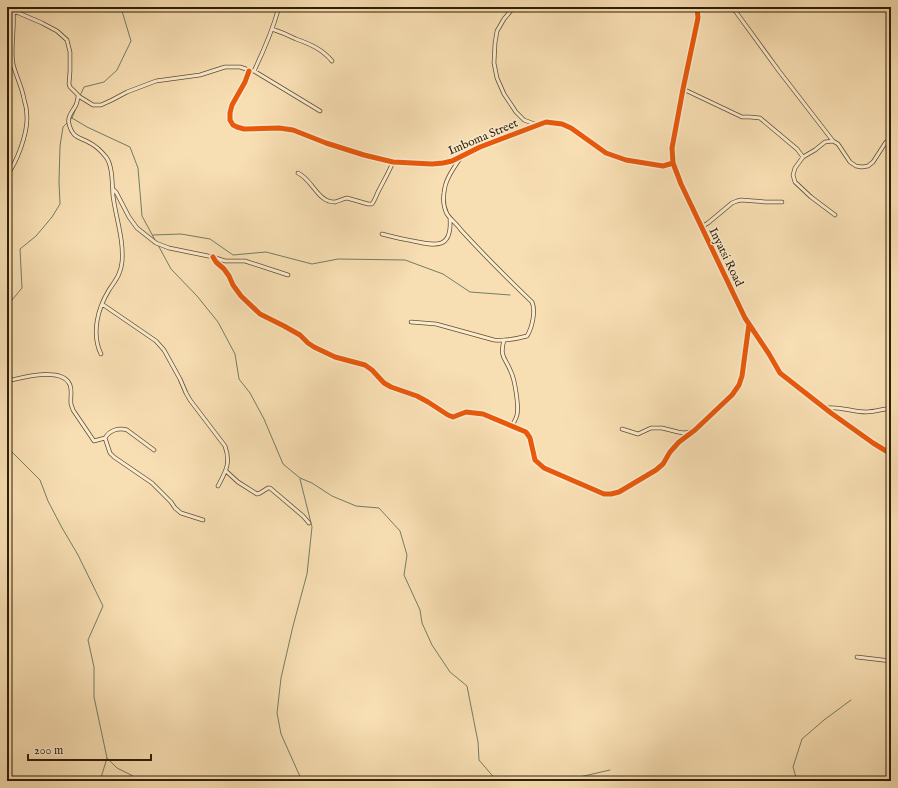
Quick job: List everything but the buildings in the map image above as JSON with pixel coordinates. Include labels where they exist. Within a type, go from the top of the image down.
[{"type":"street","points":[[254,71],[264,51],[279,7]]},
{"type":"street","points":[[514,7],[504,19],[497,31],[494,63],[497,78],[504,94],[516,112],[524,120],[537,125]]},
{"type":"street","name":"Inyatsi Road","points":[[697,7],[698,18],[672,148],[673,163],[681,184],[745,318],[780,373],[825,408],[873,443],[891,454]]},
{"type":"street","points":[[732,7],[802,102],[833,141],[838,144],[850,162],[856,166],[868,166],[873,162],[886,142]]},
{"type":"street","points":[[7,8],[42,23],[57,31],[67,40],[70,52],[70,87],[84,100],[94,105],[101,105],[127,92],[156,81],[200,75],[225,67],[240,67],[249,71],[254,71],[320,111]]},
{"type":"street","points":[[7,175],[18,155],[27,117],[24,99],[13,63],[13,11]]},
{"type":"street","points":[[272,29],[319,49],[332,61]]},
{"type":"street","name":"Imboma Street","points":[[249,71],[245,82],[232,105],[230,113],[230,120],[234,125],[237,128],[244,130],[279,128],[293,130],[326,143],[364,155],[393,162],[432,164],[452,161],[480,147],[546,122],[562,124],[571,128],[606,152],[626,160],[663,166],[673,163]]},
{"type":"street","points":[[683,89],[742,117],[750,116],[760,118],[803,157]]},
{"type":"street","points":[[79,96],[76,105],[70,114],[69,122],[74,135],[77,138],[94,145],[108,158],[122,243],[122,265],[120,273],[109,289],[98,315],[96,326],[98,349],[101,354]]},
{"type":"street","points":[[833,141],[825,142],[803,157],[795,168],[793,175],[795,182],[811,197],[836,215]]},
{"type":"street","points":[[411,322],[436,324],[494,340],[521,338],[527,336],[530,328],[534,307],[532,302],[450,219],[446,212],[443,194],[448,178],[461,157]]},
{"type":"street","points":[[298,173],[303,175],[325,200],[336,202],[347,198],[372,204],[376,199],[393,162]]},
{"type":"street","points":[[113,189],[137,228],[156,243],[169,248],[225,261],[245,260],[288,275]]},
{"type":"street","points":[[701,227],[732,203],[737,201],[782,202]]},
{"type":"street","points":[[382,234],[436,245],[442,243],[447,238],[451,227],[450,219]]},
{"type":"street","points":[[213,257],[224,269],[241,296],[260,314],[300,335],[314,347],[335,357],[365,365],[384,383],[417,396],[448,415],[454,417],[466,412],[484,414],[526,432],[530,438],[535,460],[544,468],[604,494],[619,492],[656,470],[663,464],[670,452],[679,442],[695,430],[732,395],[739,385],[742,376],[749,324]]},
{"type":"street","points":[[102,304],[156,341],[164,350],[188,396],[225,446],[228,454],[228,461],[226,471],[218,486]]},
{"type":"street","points":[[504,340],[502,353],[512,373],[518,413],[512,426]]},
{"type":"street","points":[[7,381],[35,375],[51,374],[65,379],[70,383],[72,394],[71,404],[73,410],[94,441],[104,438],[107,434],[118,428],[122,428],[154,450]]},
{"type":"street","points":[[825,408],[838,408],[866,412],[891,408]]},
{"type":"street","points":[[622,429],[638,434],[651,428],[662,428],[678,432],[695,430]]},
{"type":"street","points":[[104,438],[110,453],[114,457],[152,483],[181,513],[203,520]]},
{"type":"street","points":[[226,471],[238,482],[257,494],[270,488],[303,516],[309,523]]},
{"type":"street","points":[[857,657],[891,661]]},
{"type":"waterway","points":[[80,96],[84,87],[104,82],[117,70],[131,41],[122,11],[123,7]]},
{"type":"waterway","points":[[71,119],[76,108]]},
{"type":"waterway","points":[[72,118],[87,127],[130,147],[138,168],[142,216],[155,240]]},
{"type":"waterway","points":[[7,306],[22,288],[20,249],[36,236],[52,217],[60,204],[60,146],[63,127],[68,122]]},
{"type":"waterway","points":[[153,235],[181,234],[210,239],[233,255],[266,252],[312,264],[338,259],[405,260],[443,274],[470,292],[510,295]]},
{"type":"waterway","points":[[158,245],[171,269],[197,296],[218,322],[235,354],[239,379],[250,393],[264,419],[283,464],[300,478],[312,483],[332,496],[356,506],[379,508],[400,531],[407,555],[404,575],[420,610],[422,623],[432,645],[450,672],[467,686],[478,742],[479,760],[497,781]]},
{"type":"waterway","points":[[7,447],[40,480],[48,501],[78,555],[103,606],[88,640],[94,667],[94,697],[107,758],[100,781]]},
{"type":"waterway","points":[[300,479],[312,527],[307,574],[281,678],[277,713],[281,734],[302,781]]},
{"type":"waterway","points":[[797,781],[793,767],[802,739],[851,700]]},
{"type":"waterway","points":[[107,758],[117,768],[133,776],[138,781]]},
{"type":"waterway","points":[[538,781],[571,779],[610,770]]},
{"type":"cycle path","points":[[697,7],[698,18],[672,148],[673,163],[681,184],[745,318],[780,373],[831,413],[891,454]]},
{"type":"cycle path","points":[[249,71],[245,82],[232,105],[230,120],[233,125],[244,129],[279,128],[293,130],[326,143],[393,162],[432,164],[452,161],[480,147],[546,122],[562,124],[571,128],[606,153],[626,160],[663,166],[673,163]]},
{"type":"cycle path","points":[[213,257],[224,269],[241,296],[260,314],[300,335],[314,347],[335,357],[365,365],[384,383],[417,396],[448,415],[453,417],[466,412],[483,414],[526,432],[530,438],[535,460],[544,468],[604,494],[619,492],[656,470],[663,464],[670,452],[679,442],[695,430],[732,395],[739,385],[742,376],[749,324]]}]
